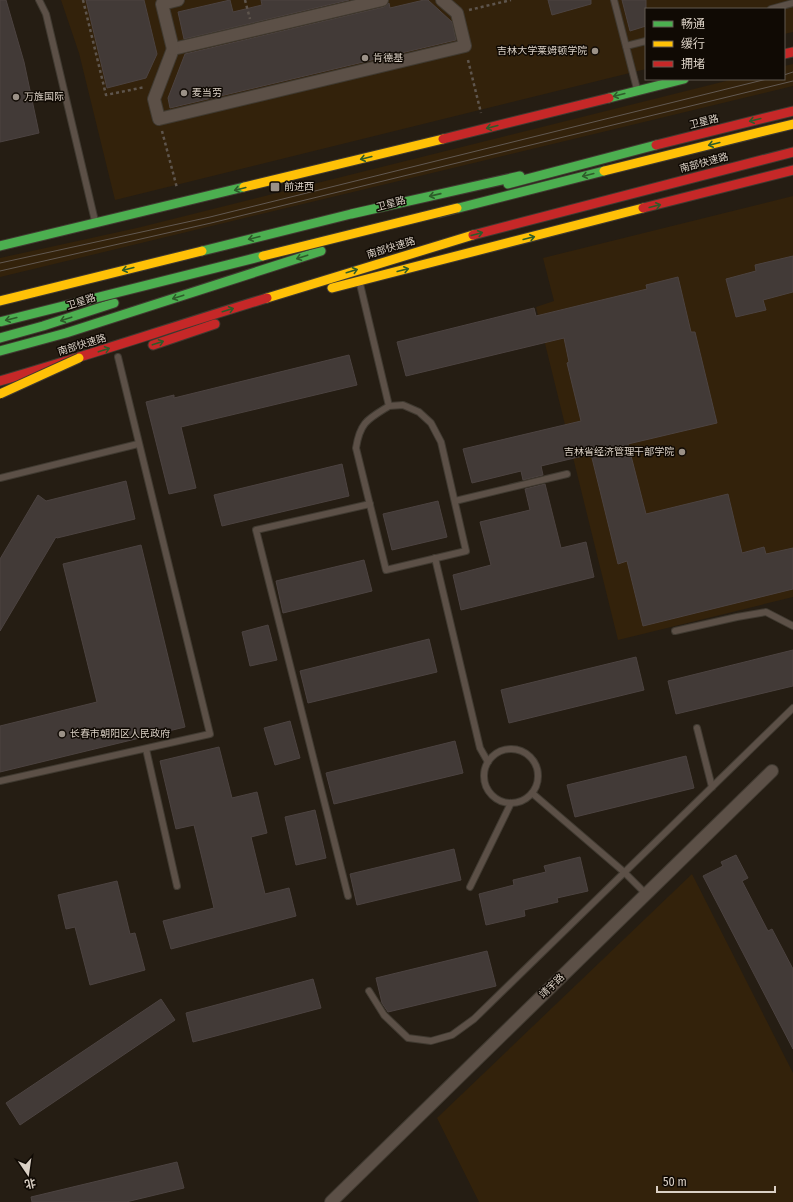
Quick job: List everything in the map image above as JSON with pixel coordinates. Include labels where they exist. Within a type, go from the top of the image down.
[{"type":"main road","points":[[0,246],[364,159],[680,80]]},
{"type":"main road","name":"卫星路","points":[[0,338],[43,326],[322,234],[651,146],[793,111]]},
{"type":"main road","name":"南部快速路","points":[[0,351],[66,333],[456,208],[793,124]]},
{"type":"main road","points":[[0,301],[344,216],[651,146]]},
{"type":"main road","name":"南部快速路","points":[[0,381],[80,358],[192,321],[464,237],[793,152]]},
{"type":"main road","points":[[253,312],[306,294],[793,170]]},
{"type":"main road","points":[[0,322],[456,208]]},
{"type":"main road","points":[[148,347],[223,322]]},
{"type":"main road","points":[[0,393],[80,358]]},
{"type":"main road","points":[[0,393],[81,368]]},
{"type":"street","points":[[178,0],[162,4],[173,49],[154,99],[159,119],[465,46],[457,13],[442,0]]},
{"type":"street","points":[[173,49],[382,0]]},
{"type":"street","name":"靖宇路","points":[[332,1202],[772,771]]},
{"type":"lane","points":[[39,0],[46,14],[95,223]]},
{"type":"lane","points":[[614,0],[637,91]]},
{"type":"lane","points":[[775,8],[793,3]]},
{"type":"lane","points":[[626,46],[645,41]]},
{"type":"lane","points":[[360,281],[389,406]]},
{"type":"lane","points":[[0,781],[210,734],[138,444],[118,356]]},
{"type":"lane","points":[[403,405],[419,412],[431,423],[441,442],[455,501],[466,551],[386,570],[356,448],[358,434],[369,418],[389,406],[403,405]]},
{"type":"lane","points":[[0,478],[138,444]]},
{"type":"lane","points":[[455,501],[567,474]]},
{"type":"lane","points":[[348,896],[256,530],[370,504]]},
{"type":"lane","points":[[435,558],[480,748],[488,762]]},
{"type":"lane","points":[[675,632],[737,617],[766,612],[793,626]]},
{"type":"lane","points":[[369,991],[384,1015],[408,1038],[431,1041],[452,1035],[474,1020],[793,708]]},
{"type":"lane","points":[[697,728],[712,788]]},
{"type":"lane","points":[[146,749],[177,886]]},
{"type":"lane","points":[[516,749],[524,752],[530,757],[538,771],[536,786],[532,793],[520,801],[511,803],[498,800],[492,795],[485,783],[485,768],[488,762],[500,751],[516,749]]},
{"type":"lane","points":[[532,793],[624,872],[646,894]]},
{"type":"lane","points":[[470,887],[511,803]]},
{"type":"path","points":[[83,0],[106,95],[160,84]]},
{"type":"path","points":[[245,0],[253,31]]},
{"type":"path","points":[[457,13],[511,0]]},
{"type":"path","points":[[465,46],[482,115]]},
{"type":"path","points":[[159,119],[177,189]]},
{"type":"shaded area","points":[[61,0],[793,0],[793,32],[785,34],[785,8],[645,8],[645,69],[115,200],[79,53]]},
{"type":"shaded area","points":[[793,64],[793,86],[0,277],[0,258],[137,228],[730,80],[785,80],[785,66]]},
{"type":"shaded area","name":"吉林省经济管理干部学院","points":[[793,196],[793,597],[618,640],[536,307],[554,301],[543,258]]},
{"type":"shaded area","points":[[692,874],[793,1073],[793,1202],[479,1202],[437,1118]]},
{"type":"building","name":"万旌国际","points":[[0,0],[6,0],[24,62],[39,133],[0,142]]},
{"type":"building","points":[[86,0],[144,0],[157,54],[146,78],[107,88]]},
{"type":"building","points":[[230,0],[233,12],[262,5],[261,0],[349,0],[184,39],[178,12]]},
{"type":"building","points":[[428,0],[452,22],[456,40],[170,108],[168,98],[185,54],[384,7],[389,3],[390,8]]},
{"type":"building","points":[[548,0],[591,0],[591,4],[552,15]]},
{"type":"building","points":[[622,0],[646,0],[645,26],[630,31]]},
{"type":"building","points":[[793,256],[793,292],[763,300],[766,310],[736,317],[726,279],[756,271],[755,265]]},
{"type":"building","points":[[678,277],[691,332],[695,332],[717,423],[628,444],[646,514],[728,494],[742,553],[764,547],[766,554],[793,548],[793,589],[643,626],[627,561],[618,564],[591,454],[541,466],[543,475],[523,480],[521,471],[472,483],[463,449],[581,421],[567,363],[569,362],[564,338],[406,376],[397,342],[534,308],[536,316],[647,289],[646,285]]},
{"type":"building","points":[[349,355],[357,385],[181,427],[196,488],[169,494],[146,402],[174,395],[174,398]]},
{"type":"building","points":[[342,464],[349,496],[222,526],[214,495]]},
{"type":"building","points":[[126,481],[135,519],[56,537],[0,631],[0,559],[38,495],[46,501]]},
{"type":"building","points":[[545,484],[561,548],[586,542],[594,577],[461,610],[453,575],[491,565],[480,522],[530,510],[525,489]]},
{"type":"building","points":[[438,501],[447,537],[392,550],[383,514]]},
{"type":"building","points":[[141,545],[185,727],[0,772],[0,726],[97,702],[63,564]]},
{"type":"building","points":[[364,560],[372,591],[283,613],[276,581]]},
{"type":"building","points":[[268,625],[277,660],[250,666],[242,632]]},
{"type":"building","points":[[429,639],[437,672],[308,703],[300,671]]},
{"type":"building","points":[[793,650],[793,686],[676,714],[668,681]]},
{"type":"building","points":[[636,657],[644,690],[509,723],[501,690]]},
{"type":"building","points":[[290,721],[300,758],[275,765],[264,728]]},
{"type":"building","points":[[455,741],[463,773],[334,804],[326,773]]},
{"type":"building","points":[[219,747],[232,798],[257,792],[267,833],[251,837],[265,894],[289,888],[296,916],[171,949],[163,921],[214,908],[194,825],[176,829],[160,761]]},
{"type":"building","points":[[686,756],[694,788],[575,817],[567,785]]},
{"type":"building","points":[[315,810],[326,858],[296,865],[285,817]]},
{"type":"building","points":[[454,849],[461,880],[357,905],[350,874]]},
{"type":"building","points":[[736,855],[748,878],[742,881],[768,931],[772,929],[793,969],[793,1049],[703,876],[723,866],[721,862]]},
{"type":"building","points":[[580,857],[588,891],[557,898],[558,902],[524,910],[525,916],[486,925],[479,894],[514,885],[513,880],[546,872],[544,866]]},
{"type":"building","points":[[117,881],[130,934],[135,933],[145,970],[90,985],[75,927],[66,929],[58,895]]},
{"type":"building","points":[[487,951],[496,986],[388,1012],[382,1003],[376,978]]},
{"type":"building","points":[[313,979],[321,1008],[193,1042],[186,1013]]},
{"type":"building","points":[[161,999],[175,1020],[20,1125],[6,1103]]},
{"type":"building","points":[[177,1162],[184,1188],[126,1202],[32,1202],[31,1197]]},
{"type":"tram line","points":[[785,75],[793,72]]},
{"type":"tram line","points":[[0,263],[210,217],[763,80]]},
{"type":"tram line","points":[[0,271],[211,223],[793,81]]},
{"type":"traffic: fast","points":[[609,98],[680,80]]},
{"type":"traffic: fast","points":[[508,184],[656,145]]},
{"type":"traffic: fast","points":[[439,213],[604,171]]},
{"type":"traffic: fast","points":[[202,251],[351,214],[520,176]]},
{"type":"traffic: fast","points":[[0,246],[244,187]]},
{"type":"traffic: fast","points":[[0,351],[66,333],[321,251]]},
{"type":"traffic: fast","points":[[0,322],[263,256]]},
{"type":"traffic: fast","points":[[0,338],[114,303]]},
{"type":"traffic: slow","points":[[604,171],[793,124]]},
{"type":"traffic: slow","points":[[244,187],[443,139]]},
{"type":"traffic: slow","points":[[263,256],[457,208]]},
{"type":"traffic: slow","points":[[332,288],[643,208]]},
{"type":"traffic: slow","points":[[267,298],[473,235]]},
{"type":"traffic: slow","points":[[0,301],[202,251]]},
{"type":"traffic: slow","points":[[0,394],[79,358]]},
{"type":"traffic: jam","points":[[785,54],[793,52]]},
{"type":"traffic: jam","points":[[443,139],[609,98]]},
{"type":"traffic: jam","points":[[656,145],[793,111]]},
{"type":"traffic: jam","points":[[473,235],[793,152]]},
{"type":"traffic: jam","points":[[643,208],[793,170]]},
{"type":"traffic: jam","points":[[0,381],[267,298]]},
{"type":"traffic: jam","points":[[153,345],[215,324]]},
{"type":"place","name":"吉林大学莱姆顿学院","points":[[595,51]]},
{"type":"place","name":"肯德基","points":[[365,58]]},
{"type":"place","name":"麦当劳","points":[[184,93]]},
{"type":"place","name":"万旌国际","points":[[16,97]]},
{"type":"place","name":"前进西","points":[[275,187]]},
{"type":"place","name":"吉林省经济管理干部学院","points":[[682,452]]},
{"type":"place","name":"长春市朝阳区人民政府","points":[[62,734]]}]
